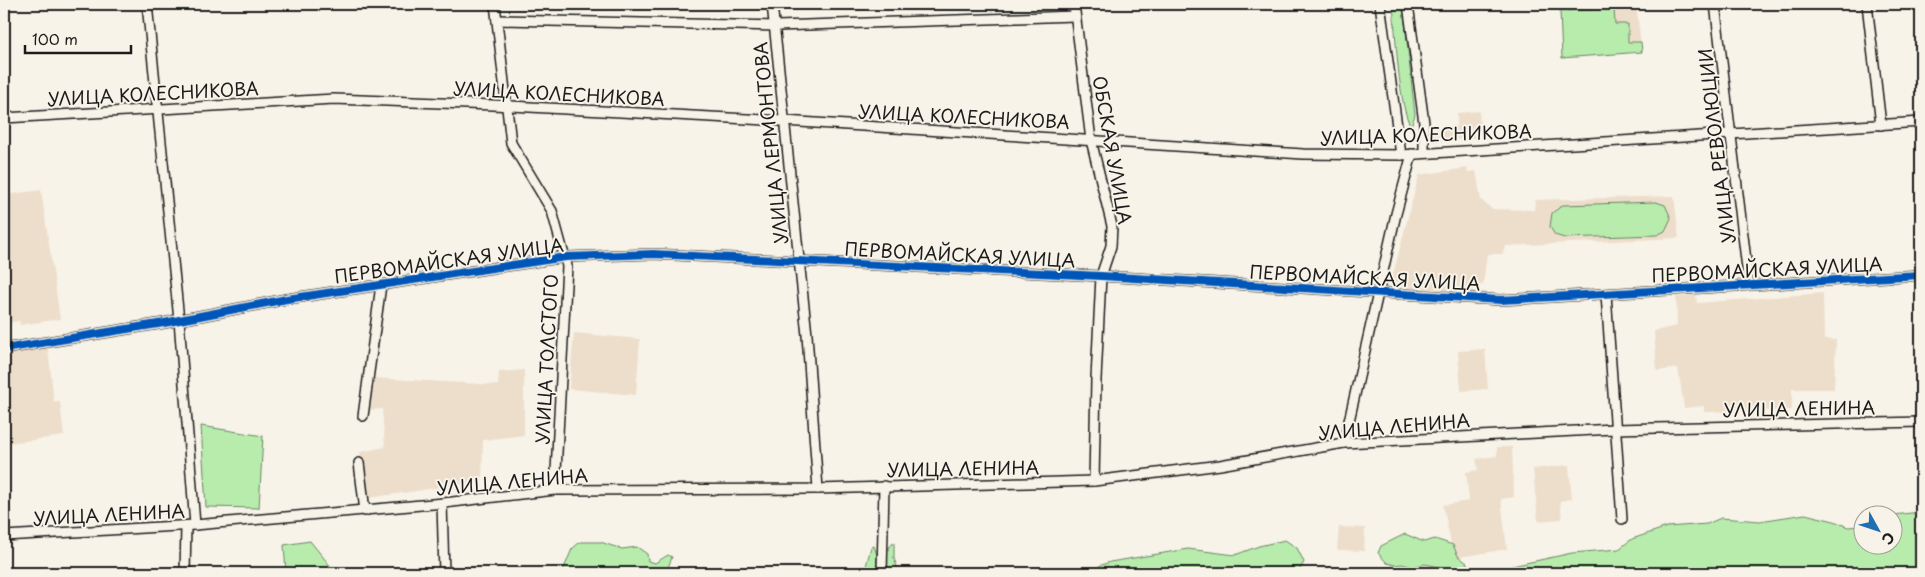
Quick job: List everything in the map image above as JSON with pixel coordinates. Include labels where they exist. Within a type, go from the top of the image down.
[{"type":"street","points":[[147,4],[179,320],[190,526],[185,573]]},
{"type":"street","name":"УЛИЦА ТОЛСТОГО","points":[[495,4],[511,143],[552,211],[566,257],[555,490]]},
{"type":"street","name":"УЛИЦА ЛЕРМОНТОВА","points":[[772,4],[807,335],[818,489]]},
{"type":"street","name":"ОБСКАЯ УЛИЦА","points":[[1074,4],[1090,140],[1112,226],[1111,246],[1101,276],[1094,481]]},
{"type":"street","points":[[1380,4],[1400,155]]},
{"type":"street","points":[[1408,4],[1424,123],[1424,153]]},
{"type":"street","name":"УЛИЦА РЕВОЛЮЦИИ","points":[[1715,4],[1749,285]]},
{"type":"street","points":[[1867,4],[1881,124]]},
{"type":"street","points":[[497,20],[775,26],[1075,16]]},
{"type":"street","name":"УЛИЦА КОЛЕСНИКОВА","points":[[4,118],[334,99],[784,121],[1303,154],[1400,155],[1921,122]]},
{"type":"street","points":[[1344,443],[1412,154]]},
{"type":"street","name":"ПЕРВОМАЙСКАЯ УЛИЦА","points":[[4,349],[179,320],[287,299],[566,257],[653,254],[1101,276],[1501,300],[1921,275]]},
{"type":"street","points":[[363,416],[381,285]]},
{"type":"street","points":[[1606,294],[1614,429],[1622,519]]},
{"type":"street","name":"УЛИЦА ЛЕНИНА","points":[[4,536],[190,526],[365,511],[555,490],[818,489],[1094,481],[1220,465],[1344,443],[1614,429],[1921,422]]},
{"type":"street","points":[[359,463],[365,511]]},
{"type":"street","points":[[882,573],[884,486]]},
{"type":"street","points":[[442,503],[444,573]]},
{"type":"shaded area","points":[[1559,4],[1636,4],[1642,52],[1562,58]]},
{"type":"shaded area","points":[[1479,111],[1481,137],[1433,142],[1432,128],[1457,126],[1457,113]]},
{"type":"shaded area","points":[[1467,168],[1468,172],[1476,171],[1481,200],[1492,209],[1534,210],[1535,200],[1674,196],[1679,238],[1506,246],[1502,254],[1487,254],[1483,285],[1474,286],[1473,292],[1390,286],[1419,175]]},
{"type":"shaded area","points":[[41,190],[60,319],[20,325],[19,321],[4,324],[4,195]]},
{"type":"shaded area","points":[[1823,293],[1824,339],[1836,340],[1834,389],[1792,389],[1792,410],[1704,412],[1704,406],[1684,408],[1678,368],[1657,371],[1654,331],[1677,326],[1676,297],[1696,295],[1697,303]]},
{"type":"shaded area","points":[[574,333],[640,339],[636,395],[569,389]]},
{"type":"shaded area","points":[[48,348],[54,402],[60,402],[64,436],[9,443],[4,408],[4,354]]},
{"type":"shaded area","points":[[1485,349],[1488,389],[1461,391],[1458,351]]},
{"type":"shaded area","points":[[524,370],[524,435],[483,440],[482,481],[369,498],[360,452],[385,447],[382,409],[369,410],[373,378],[498,385],[499,372]]},
{"type":"shaded area","points":[[1497,447],[1512,447],[1514,497],[1501,499],[1507,549],[1454,558],[1443,505],[1469,501],[1466,472],[1478,470],[1476,459],[1497,456]]},
{"type":"shaded area","points":[[1569,465],[1572,499],[1560,501],[1562,519],[1538,521],[1533,469]]},
{"type":"shaded area","points":[[1339,527],[1365,528],[1364,551],[1337,550]]},
{"type":"green space","points":[[1393,4],[1403,4],[1415,115],[1411,126],[1403,104]]},
{"type":"green space","points":[[1614,9],[1615,24],[1628,24],[1628,42],[1641,42],[1642,52],[1562,58],[1560,11]]},
{"type":"green space","points":[[1656,202],[1665,205],[1671,218],[1665,231],[1657,235],[1564,238],[1555,235],[1550,227],[1552,213],[1563,205]]},
{"type":"green space","points":[[201,426],[263,436],[259,508],[206,507]]},
{"type":"green space","points":[[1921,512],[1921,573],[1480,573],[1572,553],[1619,549],[1632,539],[1667,527],[1707,524],[1721,518],[1760,521],[1805,514],[1852,527],[1852,554],[1902,554],[1902,514]]},
{"type":"green space","points":[[1405,534],[1424,542],[1435,539],[1453,545],[1458,556],[1467,563],[1467,567],[1459,571],[1425,564],[1413,567],[1387,563],[1378,553],[1381,546]]},
{"type":"green space","points":[[1285,540],[1297,548],[1304,562],[1298,573],[1095,572],[1099,566],[1110,562],[1188,549],[1235,555],[1259,546]]},
{"type":"green space","points":[[310,541],[336,573],[286,573],[284,545]]},
{"type":"green space","points":[[580,542],[600,542],[622,549],[637,547],[647,554],[648,561],[655,563],[668,555],[672,557],[666,573],[562,573],[572,549]]},
{"type":"green space","points":[[894,542],[894,558],[899,573],[886,573],[886,551]]},
{"type":"green space","points":[[874,546],[877,555],[876,573],[846,573],[856,569],[865,570],[871,547]]},
{"type":"green space","points":[[1403,567],[1424,569],[1436,573],[1390,573],[1395,569]]},
{"type":"cycle path","points":[[4,349],[164,323],[287,299],[566,257],[653,254],[1101,276],[1501,300],[1921,275]]}]
